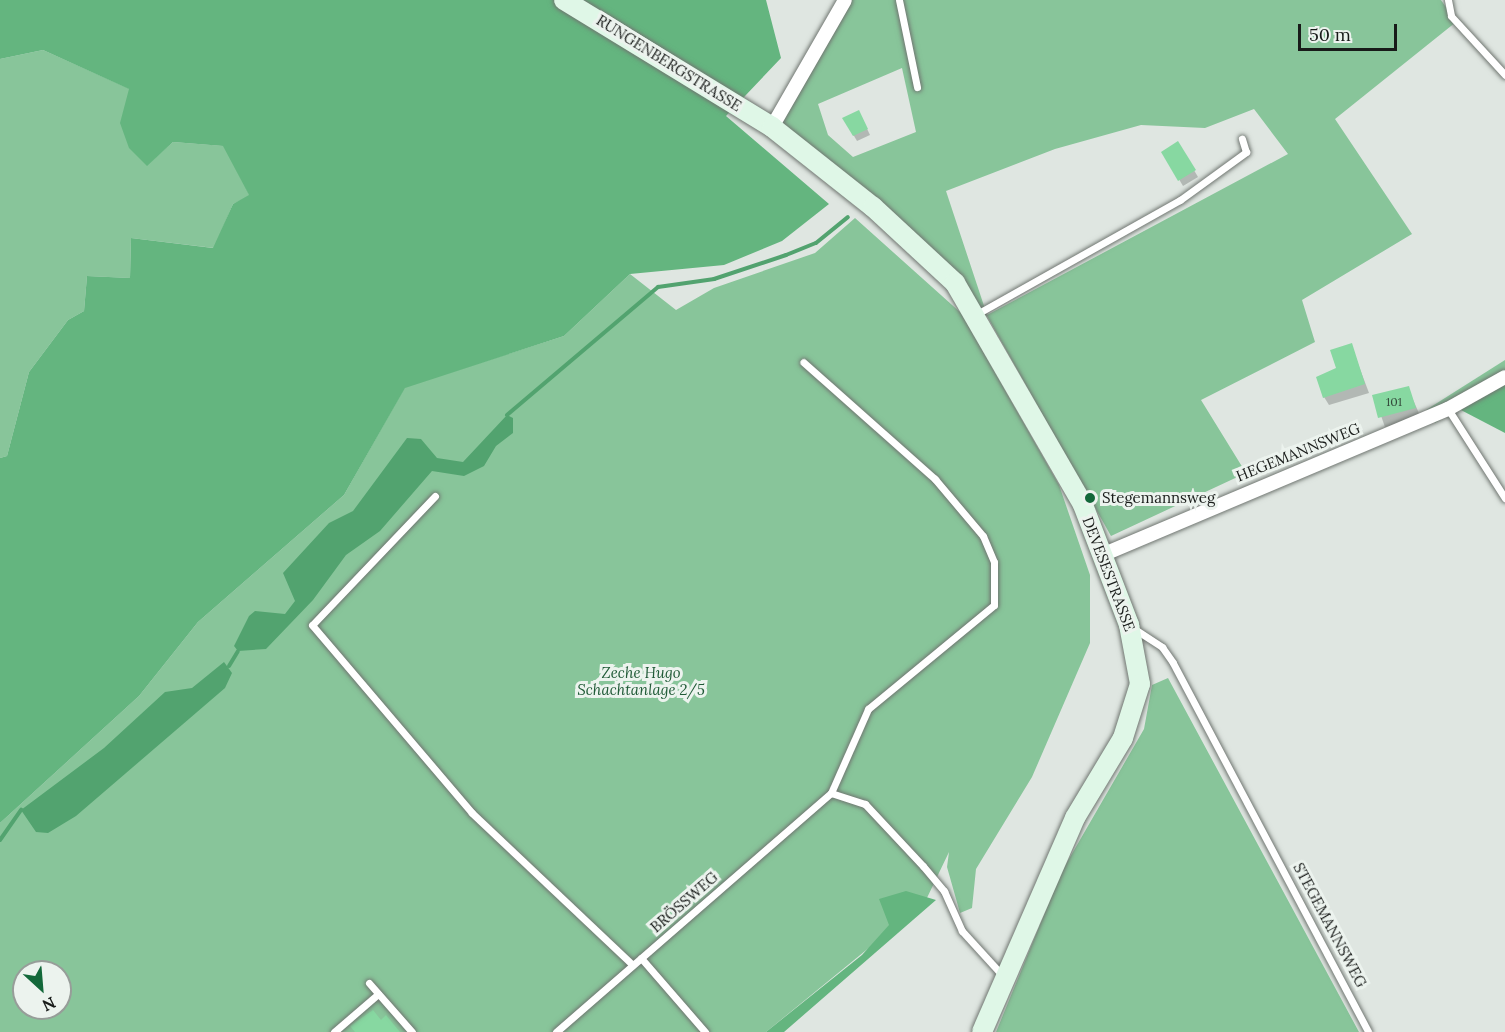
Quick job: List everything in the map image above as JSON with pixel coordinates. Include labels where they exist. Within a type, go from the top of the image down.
[{"type":"street","name":"RUNGENBERGSTRASSE","points":[[564,0],[772,127]]},
{"type":"street","points":[[772,127],[845,0]]},
{"type":"street","name":"DEVESESTRASSE","points":[[772,127],[928,257],[955,283],[1083,505],[1129,626],[1140,684],[1134,711],[1075,818],[1003,976],[982,1032]]},
{"type":"street","name":"HEGEMANNSWEG","points":[[1102,555],[1448,409],[1505,377]]},
{"type":"lane","points":[[899,0],[917,87]]},
{"type":"lane","points":[[1448,0],[1451,16],[1505,75]]},
{"type":"lane","points":[[975,315],[1180,200],[1246,152],[1242,139]]},
{"type":"lane","points":[[803,362],[935,479],[983,536],[998,588],[994,604],[973,626],[891,686],[868,709],[831,793],[872,812],[944,891],[962,931],[1003,976]]},
{"type":"lane","points":[[1448,409],[1505,498]]},
{"type":"lane","points":[[435,496],[312,625],[472,813],[633,965]]},
{"type":"lane","name":"STEGEMANNSWEG","points":[[1129,626],[1162,647],[1173,663],[1368,1032]]},
{"type":"lane","name":"BRÖSSWEG","points":[[556,1032],[831,793]]},
{"type":"lane","points":[[641,958],[705,1032]]},
{"type":"lane","points":[[369,983],[412,1032]]},
{"type":"lane","points":[[334,1032],[378,994]]},
{"type":"green space","points":[[845,0],[1441,0],[1456,22],[1335,119],[1412,234],[1302,300],[1315,342],[1201,400],[1246,473],[1111,536],[987,316],[772,127]],"holes":[[[902,68],[916,132],[853,157],[828,135],[818,104]],[[1254,109],[1288,154],[987,315],[946,191],[1055,149],[1141,125],[1205,128]]]},
{"type":"green space","points":[[43,50],[130,89],[147,165],[173,142],[224,146],[250,196],[233,204],[214,248],[131,238],[130,278],[87,276],[84,311],[68,320],[29,372],[7,456],[0,458],[0,59]]},
{"type":"green space","name":"Zeche Hugo Schachtanlage 2/5","points":[[855,218],[961,313],[1059,485],[1090,575],[1090,643],[1032,777],[976,869],[972,908],[960,913],[947,867],[949,852],[925,902],[766,1032],[0,1032],[0,823],[139,696],[198,622],[344,495],[405,387],[564,336],[630,274],[676,310],[714,288],[815,253]]},
{"type":"green space","points":[[1505,360],[1505,380],[1435,423],[1426,410]]},
{"type":"green space","points":[[1168,678],[1359,1032],[996,1032],[1062,871],[1144,729],[1152,685]]},
{"type":"shaded area","points":[[0,0],[766,0],[781,58],[726,116],[829,204],[782,241],[724,265],[630,274],[564,336],[405,388],[344,495],[198,622],[139,696],[0,823],[0,458],[7,456],[29,372],[68,320],[84,311],[87,276],[130,278],[131,238],[213,248],[233,204],[249,195],[223,146],[173,142],[147,166],[129,148],[120,123],[129,89],[43,50],[0,59]]},
{"type":"shaded area","points":[[1505,380],[1505,433],[1459,409]]},
{"type":"shaded area","points":[[507,415],[513,418],[513,433],[496,446],[484,466],[464,476],[432,471],[380,531],[346,555],[313,600],[266,649],[238,651],[234,646],[249,616],[255,611],[285,614],[295,601],[283,573],[329,523],[353,511],[407,438],[421,439],[437,458],[463,462]]},
{"type":"shaded area","points":[[224,662],[232,673],[225,688],[76,816],[48,833],[36,832],[21,810],[104,748],[165,692],[192,688]]},
{"type":"shaded area","points":[[906,891],[936,900],[784,1032],[766,1032],[862,955],[889,925],[879,899]]},
{"type":"building","points":[[859,110],[868,129],[853,136],[842,118]]},
{"type":"building","points":[[1178,141],[1196,170],[1178,181],[1161,152]]},
{"type":"building","points":[[1352,343],[1365,384],[1323,398],[1316,377],[1336,368],[1330,350]]},
{"type":"building","points":[[1409,386],[1416,408],[1378,418],[1372,395]]},
{"type":"building","points":[[373,1010],[381,1020],[386,1015],[400,1032],[355,1032],[350,1026]]},
{"type":"waterway","points":[[507,415],[658,287],[714,279],[786,255],[816,243],[848,217]]},
{"type":"waterway","points":[[229,666],[238,651]]},
{"type":"waterway","points":[[0,840],[21,810]]},
{"type":"place","name":"Stegemannsweg","points":[[1090,498]]}]
